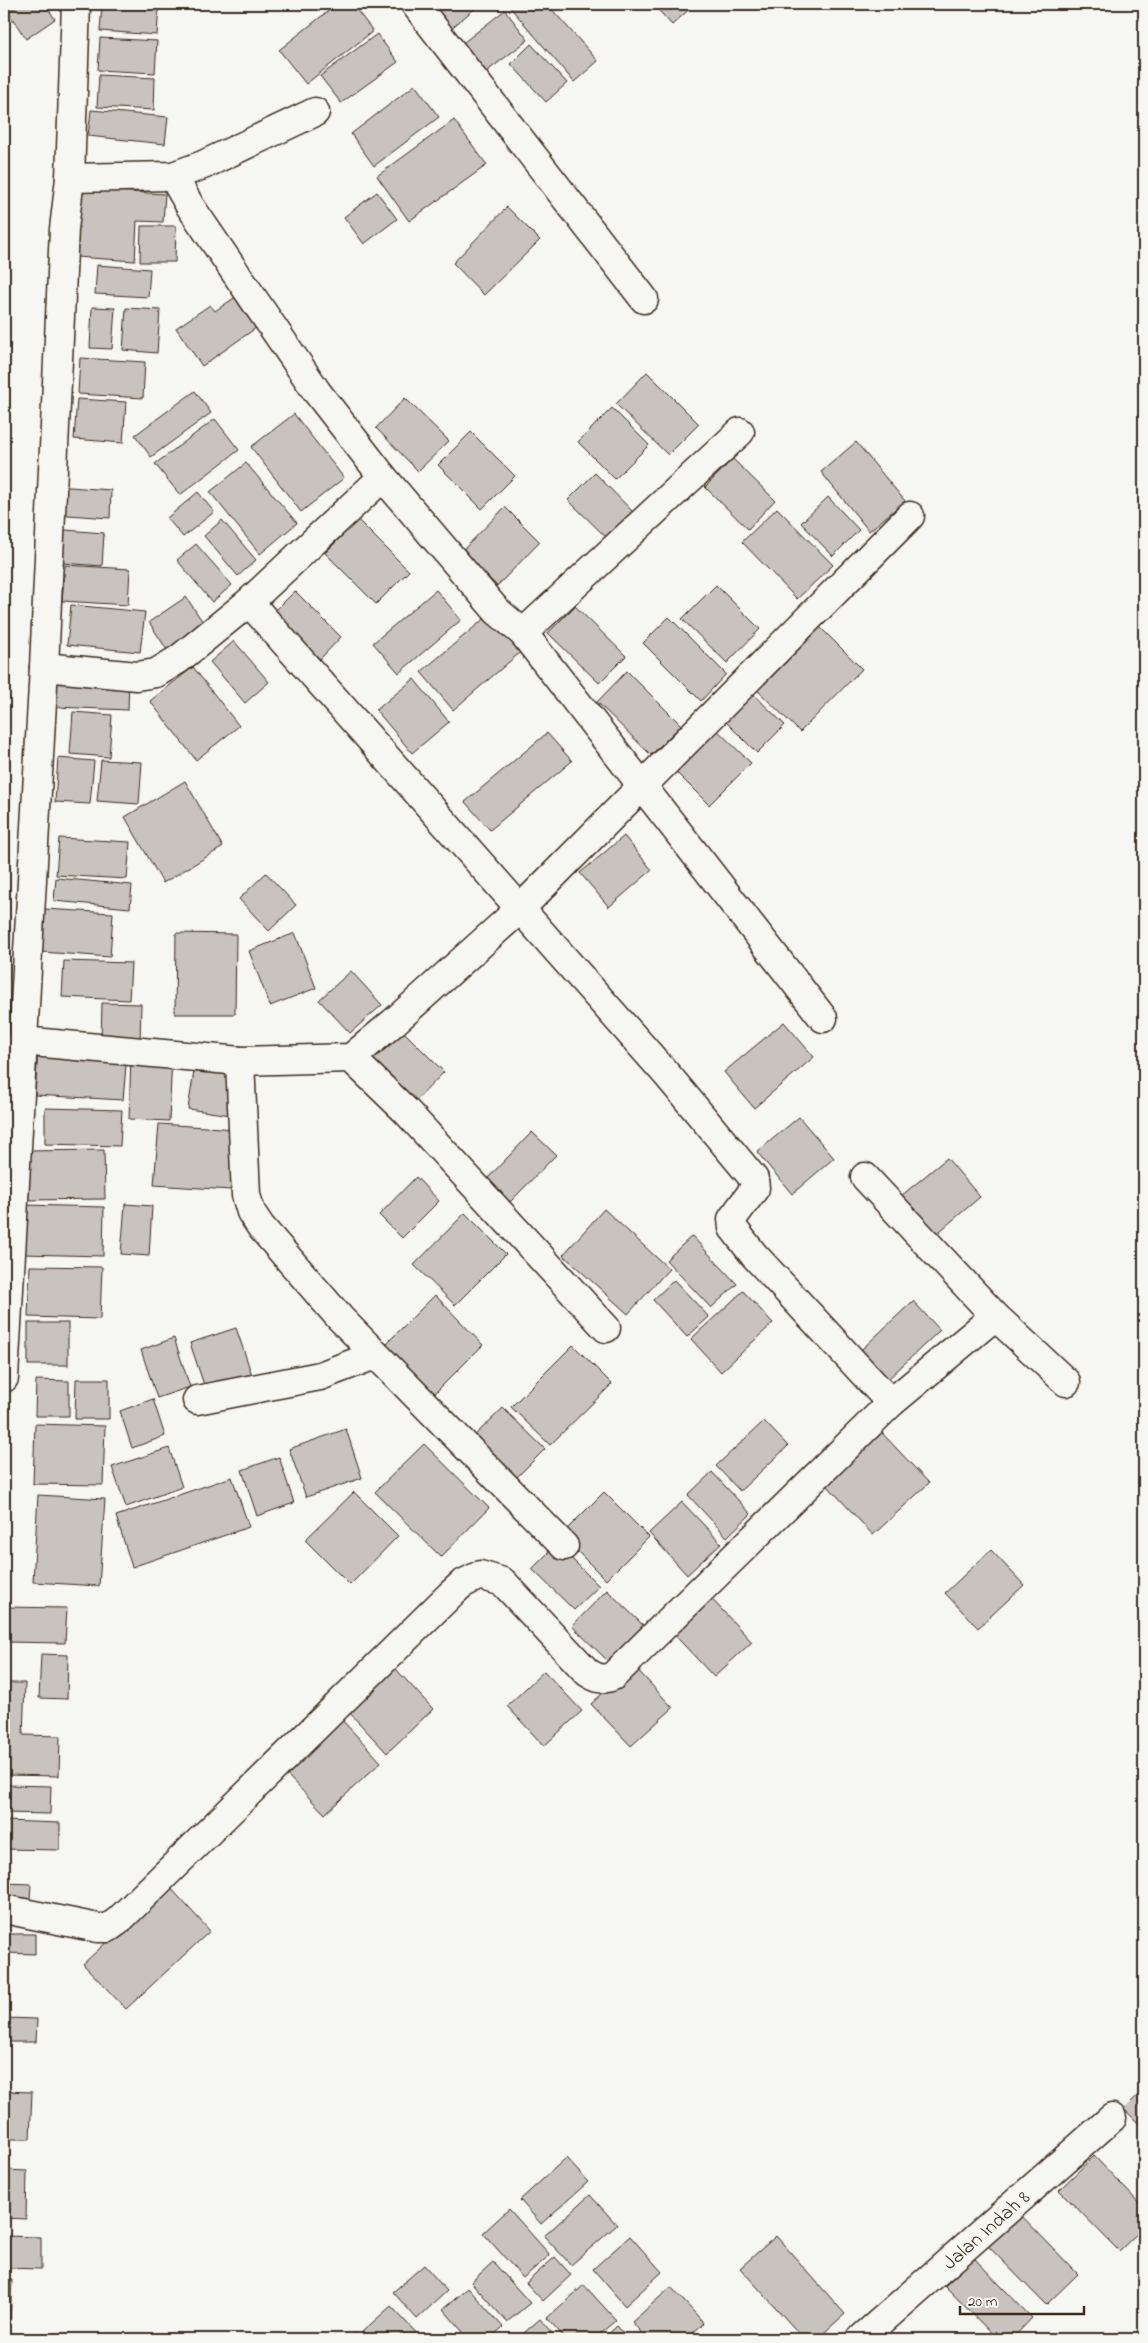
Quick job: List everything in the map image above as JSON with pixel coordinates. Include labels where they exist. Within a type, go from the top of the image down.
[{"type":"street","points":[[4,1378],[16,1058],[44,667],[64,229],[70,178],[76,4]]},
{"type":"street","points":[[415,4],[644,299]]},
{"type":"street","points":[[70,178],[173,176],[202,165],[315,112]]},
{"type":"street","points":[[173,176],[190,206],[317,392],[383,477],[497,611],[523,632],[823,1018]]},
{"type":"street","points":[[523,632],[740,432]]},
{"type":"street","points":[[44,667],[138,676],[156,672],[180,660],[249,602],[383,477]]},
{"type":"street","points":[[16,1058],[240,1061],[351,1058],[521,908],[910,516]]},
{"type":"street","points":[[249,602],[669,1077],[754,1180],[755,1188],[732,1219],[734,1228],[754,1255],[891,1403]]},
{"type":"street","points":[[351,1058],[406,1111],[606,1328]]},
{"type":"street","points":[[240,1061],[246,1195],[251,1212],[261,1227],[375,1355],[564,1546]]},
{"type":"street","points":[[865,1176],[995,1316],[1066,1382]]},
{"type":"street","points":[[4,1909],[98,1928],[108,1928],[125,1914],[451,1594],[462,1584],[480,1575],[503,1582],[587,1672],[595,1678],[604,1680],[612,1676],[891,1403],[995,1316]]},
{"type":"street","points":[[198,1400],[320,1376],[375,1355]]},
{"type":"street","name":"Jalan Indah 8","points":[[861,2339],[1112,2118]]},
{"type":"building","points":[[20,4],[45,4],[55,19],[26,39],[8,12]]},
{"type":"building","points":[[102,4],[159,4],[157,35],[100,31]]},
{"type":"building","points":[[337,4],[352,4],[373,31],[306,84],[279,50]]},
{"type":"building","points":[[424,4],[480,4],[448,31]]},
{"type":"building","points":[[512,4],[547,4],[598,61],[574,82],[509,6]]},
{"type":"building","points":[[653,4],[695,4],[672,25]]},
{"type":"building","points":[[505,10],[528,40],[482,75],[459,46]]},
{"type":"building","points":[[377,34],[398,62],[341,103],[320,76]]},
{"type":"building","points":[[100,38],[157,41],[155,73],[98,70]]},
{"type":"building","points":[[531,44],[567,83],[546,102],[511,64]]},
{"type":"building","points":[[99,75],[155,78],[154,110],[97,107]]},
{"type":"building","points":[[415,85],[439,117],[374,166],[351,134]]},
{"type":"building","points":[[91,110],[168,117],[165,144],[88,136]]},
{"type":"building","points":[[454,120],[487,165],[409,221],[377,176]]},
{"type":"building","points":[[81,189],[165,194],[163,222],[137,221],[135,261],[76,257]]},
{"type":"building","points":[[377,192],[397,219],[364,244],[344,217]]},
{"type":"building","points":[[507,207],[540,240],[484,295],[453,263]]},
{"type":"building","points":[[141,226],[176,226],[175,262],[140,262]]},
{"type":"building","points":[[97,265],[150,269],[148,297],[95,294]]},
{"type":"building","points":[[243,292],[263,323],[202,366],[176,328],[210,305],[215,311]]},
{"type":"building","points":[[92,307],[115,308],[112,349],[90,348]]},
{"type":"building","points":[[126,308],[160,310],[157,353],[123,350]]},
{"type":"building","points":[[80,358],[145,362],[143,398],[78,394]]},
{"type":"building","points":[[647,372],[699,424],[668,455],[616,404]]},
{"type":"building","points":[[195,391],[211,413],[151,457],[135,435]]},
{"type":"building","points":[[405,398],[449,441],[418,471],[376,428]]},
{"type":"building","points":[[77,399],[126,402],[123,443],[74,439]]},
{"type":"building","points":[[612,408],[649,445],[615,479],[578,442]]},
{"type":"building","points":[[294,414],[344,478],[301,512],[251,447]]},
{"type":"building","points":[[215,419],[239,450],[180,495],[155,464]]},
{"type":"building","points":[[471,432],[515,476],[482,509],[438,465]]},
{"type":"building","points":[[856,442],[905,501],[869,531],[821,472]]},
{"type":"building","points":[[733,459],[775,500],[748,529],[705,487]]},
{"type":"building","points":[[246,463],[297,523],[260,554],[210,492]]},
{"type":"building","points":[[595,473],[635,514],[609,540],[568,500]]},
{"type":"building","points":[[55,486],[111,490],[110,518],[54,514]]},
{"type":"building","points":[[198,492],[214,512],[183,537],[167,518]]},
{"type":"building","points":[[828,497],[859,530],[833,556],[801,523]]},
{"type":"building","points":[[505,507],[540,542],[497,586],[462,551]]},
{"type":"building","points":[[777,508],[833,565],[797,599],[742,542]]},
{"type":"building","points":[[222,520],[256,560],[238,576],[204,536]]},
{"type":"building","points":[[358,520],[409,571],[376,604],[325,553]]},
{"type":"building","points":[[52,529],[104,533],[102,566],[50,562]]},
{"type":"building","points":[[196,544],[232,585],[212,602],[177,560]]},
{"type":"building","points":[[65,565],[130,569],[128,605],[62,601]]},
{"type":"building","points":[[716,585],[760,629],[727,663],[682,619]]},
{"type":"building","points":[[436,590],[461,620],[399,673],[373,643]]},
{"type":"building","points":[[295,591],[341,637],[320,659],[273,613]]},
{"type":"building","points":[[186,597],[207,628],[169,653],[149,622]]},
{"type":"building","points":[[71,605],[145,612],[140,652],[67,645]]},
{"type":"building","points":[[575,606],[626,656],[599,683],[548,633]]},
{"type":"building","points":[[491,613],[523,650],[453,710],[421,672]]},
{"type":"building","points":[[669,617],[726,674],[701,701],[643,643]]},
{"type":"building","points":[[812,619],[862,669],[800,732],[749,682]]},
{"type":"building","points":[[234,641],[269,682],[245,703],[210,662]]},
{"type":"building","points":[[193,667],[239,726],[196,760],[150,701]]},
{"type":"building","points":[[627,671],[681,725],[651,755],[597,702]]},
{"type":"building","points":[[57,673],[129,676],[128,710],[55,707]]},
{"type":"building","points":[[414,679],[449,722],[412,753],[376,710]]},
{"type":"building","points":[[747,688],[785,725],[757,753],[719,715]]},
{"type":"building","points":[[73,712],[112,715],[109,757],[70,754]]},
{"type":"building","points":[[711,724],[751,763],[709,805],[669,765]]},
{"type":"building","points":[[547,733],[572,761],[490,830],[465,802]]},
{"type":"building","points":[[58,758],[94,761],[90,804],[55,802]]},
{"type":"building","points":[[101,760],[142,762],[139,804],[97,801]]},
{"type":"building","points":[[185,781],[223,847],[163,883],[125,817]]},
{"type":"building","points":[[624,836],[652,870],[609,907],[580,873]]},
{"type":"building","points":[[59,838],[130,842],[127,879],[56,875]]},
{"type":"building","points":[[266,873],[296,905],[269,931],[239,899]]},
{"type":"building","points":[[56,878],[132,885],[130,908],[54,901]]},
{"type":"building","points":[[44,909],[113,913],[110,957],[41,952]]},
{"type":"building","points":[[176,933],[236,934],[235,1014],[175,1014]]},
{"type":"building","points":[[295,933],[316,988],[270,1006],[249,951]]},
{"type":"building","points":[[64,961],[131,963],[129,1000],[62,997]]},
{"type":"building","points":[[351,971],[382,1005],[350,1033],[319,1000]]},
{"type":"building","points":[[102,1003],[141,1004],[140,1043],[101,1042]]},
{"type":"building","points":[[784,1022],[814,1057],[754,1108],[724,1072]]},
{"type":"building","points":[[396,1024],[444,1072],[409,1108],[360,1060]]},
{"type":"building","points":[[38,1048],[127,1054],[123,1100],[35,1095]]},
{"type":"building","points":[[131,1055],[172,1057],[169,1121],[129,1119]]},
{"type":"building","points":[[196,1059],[240,1066],[231,1115],[188,1109]]},
{"type":"building","points":[[45,1108],[122,1110],[120,1146],[45,1144]]},
{"type":"building","points":[[799,1117],[834,1158],[792,1194],[757,1152]]},
{"type":"building","points":[[159,1124],[236,1129],[231,1190],[154,1185]]},
{"type":"building","points":[[532,1132],[556,1155],[509,1203],[486,1180]]},
{"type":"building","points":[[104,1150],[105,1199],[24,1200],[24,1151]]},
{"type":"building","points":[[947,1158],[980,1197],[934,1236],[901,1196]]},
{"type":"building","points":[[416,1177],[439,1201],[402,1238],[379,1215]]},
{"type":"building","points":[[125,1204],[152,1206],[149,1256],[121,1254]]},
{"type":"building","points":[[23,1205],[104,1207],[103,1256],[22,1254]]},
{"type":"building","points":[[604,1209],[669,1269],[628,1314],[563,1255]]},
{"type":"building","points":[[465,1213],[506,1254],[455,1305],[414,1265]]},
{"type":"building","points":[[692,1236],[737,1284],[711,1308],[666,1260]]},
{"type":"building","points":[[30,1266],[102,1267],[100,1319],[28,1317]]},
{"type":"building","points":[[674,1280],[709,1317],[687,1337],[653,1300]]},
{"type":"building","points":[[743,1291],[773,1323],[721,1372],[691,1339]]},
{"type":"building","points":[[435,1295],[483,1345],[428,1400],[379,1351]]},
{"type":"building","points":[[913,1301],[940,1330],[887,1380],[860,1351]]},
{"type":"building","points":[[28,1323],[68,1323],[68,1365],[28,1365]]},
{"type":"building","points":[[236,1328],[252,1375],[206,1391],[190,1343]]},
{"type":"building","points":[[174,1338],[190,1387],[157,1398],[141,1350]]},
{"type":"building","points":[[573,1345],[612,1384],[550,1445],[511,1407]]},
{"type":"building","points":[[76,1379],[109,1379],[109,1419],[75,1419]]},
{"type":"building","points":[[36,1380],[69,1381],[69,1416],[35,1416]]},
{"type":"building","points":[[153,1399],[165,1436],[132,1448],[120,1411]]},
{"type":"building","points":[[503,1408],[545,1449],[512,1482],[470,1440]]},
{"type":"building","points":[[764,1421],[788,1446],[740,1491],[716,1466]]},
{"type":"building","points":[[35,1424],[105,1426],[103,1485],[33,1484]]},
{"type":"building","points":[[346,1429],[362,1478],[306,1497],[289,1449]]},
{"type":"building","points":[[882,1433],[929,1483],[873,1535],[827,1485]]},
{"type":"building","points":[[424,1444],[489,1508],[441,1557],[375,1492]]},
{"type":"building","points":[[169,1448],[182,1487],[126,1507],[112,1467]]},
{"type":"building","points":[[279,1457],[294,1503],[257,1516],[242,1470]]},
{"type":"building","points":[[712,1472],[751,1514],[727,1537],[688,1495]]},
{"type":"building","points":[[232,1477],[249,1527],[132,1567],[116,1516]]},
{"type":"building","points":[[354,1492],[398,1536],[350,1585],[305,1540]]},
{"type":"building","points":[[604,1492],[649,1537],[606,1580],[561,1535]]},
{"type":"building","points":[[38,1495],[105,1499],[99,1586],[33,1582]]},
{"type":"building","points":[[682,1502],[721,1543],[687,1575],[649,1533]]},
{"type":"building","points":[[557,1544],[599,1586],[574,1610],[532,1569]]},
{"type":"building","points":[[991,1550],[1024,1585],[978,1628],[945,1593]]},
{"type":"building","points":[[607,1590],[645,1627],[610,1663],[572,1626]]},
{"type":"building","points":[[707,1594],[752,1642],[714,1677],[669,1629]]},
{"type":"building","points":[[4,1607],[67,1608],[65,1643],[4,1642]]},
{"type":"building","points":[[41,1654],[68,1655],[67,1699],[39,1698]]},
{"type":"building","points":[[633,1665],[673,1708],[631,1746],[591,1704]]},
{"type":"building","points":[[394,1667],[433,1709],[387,1753],[347,1710]]},
{"type":"building","points":[[544,1671],[582,1711],[544,1746],[507,1706]]},
{"type":"building","points":[[4,1683],[25,1683],[23,1735],[60,1736],[59,1776],[4,1775]]},
{"type":"building","points":[[341,1719],[381,1762],[325,1814],[284,1772]]},
{"type":"building","points":[[4,1785],[51,1786],[50,1814],[4,1813]]},
{"type":"building","points":[[4,1821],[60,1823],[60,1850],[4,1849]]},
{"type":"building","points":[[4,1883],[31,1884],[30,1899],[4,1898]]},
{"type":"building","points":[[168,1885],[210,1931],[126,2009],[83,1964]]},
{"type":"building","points":[[4,1934],[35,1934],[35,1954],[4,1953]]},
{"type":"building","points":[[4,2018],[37,2019],[36,2042],[4,2042]]},
{"type":"building","points":[[1144,2089],[1144,2129],[1124,2109]]},
{"type":"building","points":[[4,2091],[32,2092],[30,2139],[4,2139]]},
{"type":"building","points":[[1094,2156],[1144,2208],[1144,2227],[1119,2251],[1059,2190]]},
{"type":"building","points":[[566,2158],[588,2182],[541,2224],[520,2200]]},
{"type":"building","points":[[4,2170],[27,2171],[26,2219],[4,2218]]},
{"type":"building","points":[[590,2195],[617,2225],[571,2265],[544,2236]]},
{"type":"building","points":[[509,2209],[550,2255],[523,2278],[483,2233]]},
{"type":"building","points":[[1017,2211],[1078,2274],[1046,2305],[984,2242]]},
{"type":"building","points":[[4,2236],[41,2237],[41,2269],[4,2268]]},
{"type":"building","points":[[630,2236],[662,2272],[625,2306],[593,2269]]},
{"type":"building","points":[[776,2236],[845,2314],[817,2339],[804,2339],[740,2268]]},
{"type":"building","points":[[555,2257],[571,2275],[543,2301],[526,2283]]},
{"type":"building","points":[[974,2258],[1032,2318],[1012,2339],[997,2339],[945,2286]]},
{"type":"building","points":[[493,2262],[530,2303],[507,2322],[471,2282]]},
{"type":"building","points":[[424,2265],[447,2291],[417,2319],[393,2292]]},
{"type":"building","points":[[4,2279],[12,2279],[10,2324],[4,2324]]},
{"type":"building","points":[[584,2285],[616,2320],[594,2339],[566,2339],[547,2318]]},
{"type":"building","points":[[671,2287],[704,2323],[686,2339],[647,2339],[632,2322]]},
{"type":"building","points":[[468,2288],[503,2327],[489,2339],[469,2339],[443,2309]]},
{"type":"building","points":[[391,2306],[422,2339],[368,2339],[362,2332]]},
{"type":"building","points":[[540,2319],[557,2339],[517,2339]]},
{"type":"building","points":[[617,2326],[629,2339],[603,2339]]},
{"type":"building","points":[[355,2334],[359,2339],[349,2339]]}]
